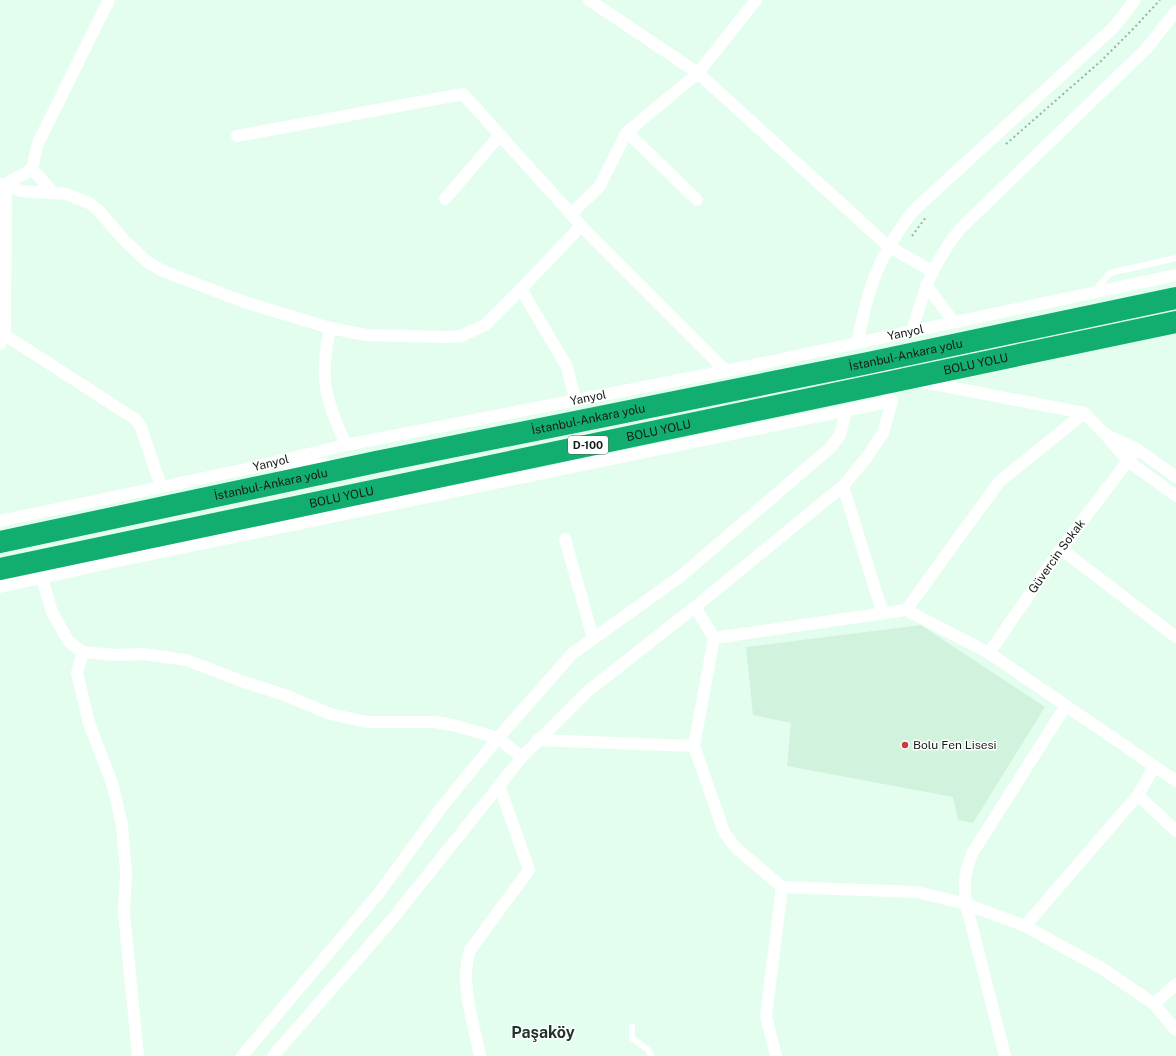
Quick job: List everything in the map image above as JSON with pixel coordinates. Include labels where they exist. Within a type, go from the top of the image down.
[{"type":"highway","name":"İstanbul-Ankara yolu","points":[[0,542],[376,462],[852,366],[1176,298]]},
{"type":"highway","name":"BOLU YOLU","points":[[0,569],[116,552],[1176,322]]},
{"type":"street","points":[[3,184],[32,169],[38,143],[109,0]]},
{"type":"street","points":[[589,0],[698,73],[888,246],[932,271]]},
{"type":"street","points":[[571,214],[599,186],[627,132],[698,73],[756,0]]},
{"type":"street","points":[[858,342],[867,296],[876,271],[888,246],[913,210],[1113,28],[1135,0]]},
{"type":"street","points":[[912,331],[926,285],[946,246],[960,229],[1147,48],[1176,10]]},
{"type":"street","points":[[237,136],[463,94],[581,226],[726,371]]},
{"type":"street","points":[[627,132],[697,200]]},
{"type":"street","points":[[445,198],[500,135]]},
{"type":"street","points":[[32,169],[53,192]]},
{"type":"street","points":[[3,184],[21,191],[53,192],[78,198],[91,204],[124,240],[146,261],[163,271],[244,302],[330,328],[375,336],[461,336],[485,325],[581,226]]},
{"type":"street","points":[[3,184],[3,339],[135,419],[140,426],[162,486]]},
{"type":"street","name":"Yanyol","points":[[0,521],[251,468],[346,445],[575,399],[726,371],[1176,275]]},
{"type":"street","points":[[926,285],[954,322]]},
{"type":"street","points":[[521,289],[567,367],[575,399]]},
{"type":"street","points":[[876,374],[1176,327]]},
{"type":"street","points":[[330,328],[324,366],[326,395],[346,445]]},
{"type":"street","points":[[273,1056],[390,922],[522,756],[537,740],[588,691],[695,607],[843,486],[867,457],[883,433],[892,402],[876,374]]},
{"type":"street","points":[[876,374],[1084,413],[1106,435],[1128,461],[1176,496]]},
{"type":"street","points":[[0,587],[42,578],[116,552],[892,402]]},
{"type":"street","points":[[242,1056],[378,893],[441,808],[498,738],[572,654],[681,576],[830,448],[840,435],[846,411]]},
{"type":"street","points":[[906,610],[999,482],[1084,413]]},
{"type":"street","points":[[1106,435],[1137,449],[1176,477]]},
{"type":"street","name":"Güvercin Sokak","points":[[989,653],[1061,549],[1137,449]]},
{"type":"street","points":[[251,468],[376,462]]},
{"type":"street","points":[[843,486],[883,614]]},
{"type":"street","points":[[565,538],[593,638]]},
{"type":"street","points":[[1061,549],[1176,637]]},
{"type":"street","points":[[42,578],[52,612],[58,624],[69,642],[83,652],[115,656],[143,654],[186,660],[244,682],[285,695],[330,714],[367,722],[435,722],[498,738],[522,756]]},
{"type":"street","points":[[695,607],[714,638],[694,746],[724,832],[736,848],[782,888],[916,892],[966,904],[1025,926],[1103,969],[1154,1004],[1176,1030]]},
{"type":"street","points":[[714,638],[906,610],[989,653],[1176,782]]},
{"type":"street","points":[[83,652],[77,672],[89,723],[112,783],[122,825],[126,872],[124,913],[138,1056]]},
{"type":"street","points":[[1005,1056],[966,904],[964,883],[966,868],[973,852],[1065,706]]},
{"type":"street","points":[[537,740],[694,746]]},
{"type":"street","points":[[1025,926],[1138,795],[1154,767]]},
{"type":"street","points":[[480,1056],[465,981],[466,962],[470,950],[529,870],[499,785]]},
{"type":"street","points":[[1138,795],[1176,831]]},
{"type":"street","points":[[776,1056],[766,1016],[782,888]]},
{"type":"street","points":[[1154,1004],[1176,984]]},
{"type":"lane","points":[[1092,294],[1110,273],[1176,258]]},
{"type":"lane","points":[[632,1027],[632,1038],[648,1050],[651,1056]]},
{"type":"path","points":[[1001,148],[1101,61],[1160,0]]},
{"type":"path","points":[[912,236],[929,213]]},
{"type":"shaded area","name":"Bolu Fen Lisesi","points":[[921,625],[1045,707],[973,823],[958,820],[953,797],[787,766],[791,723],[753,715],[746,647]]},
{"type":"place","name":"Bolu Fen Lisesi","points":[[905,745]]},
{"type":"district","name":"Paşaköy","points":[[543,1032]]}]
